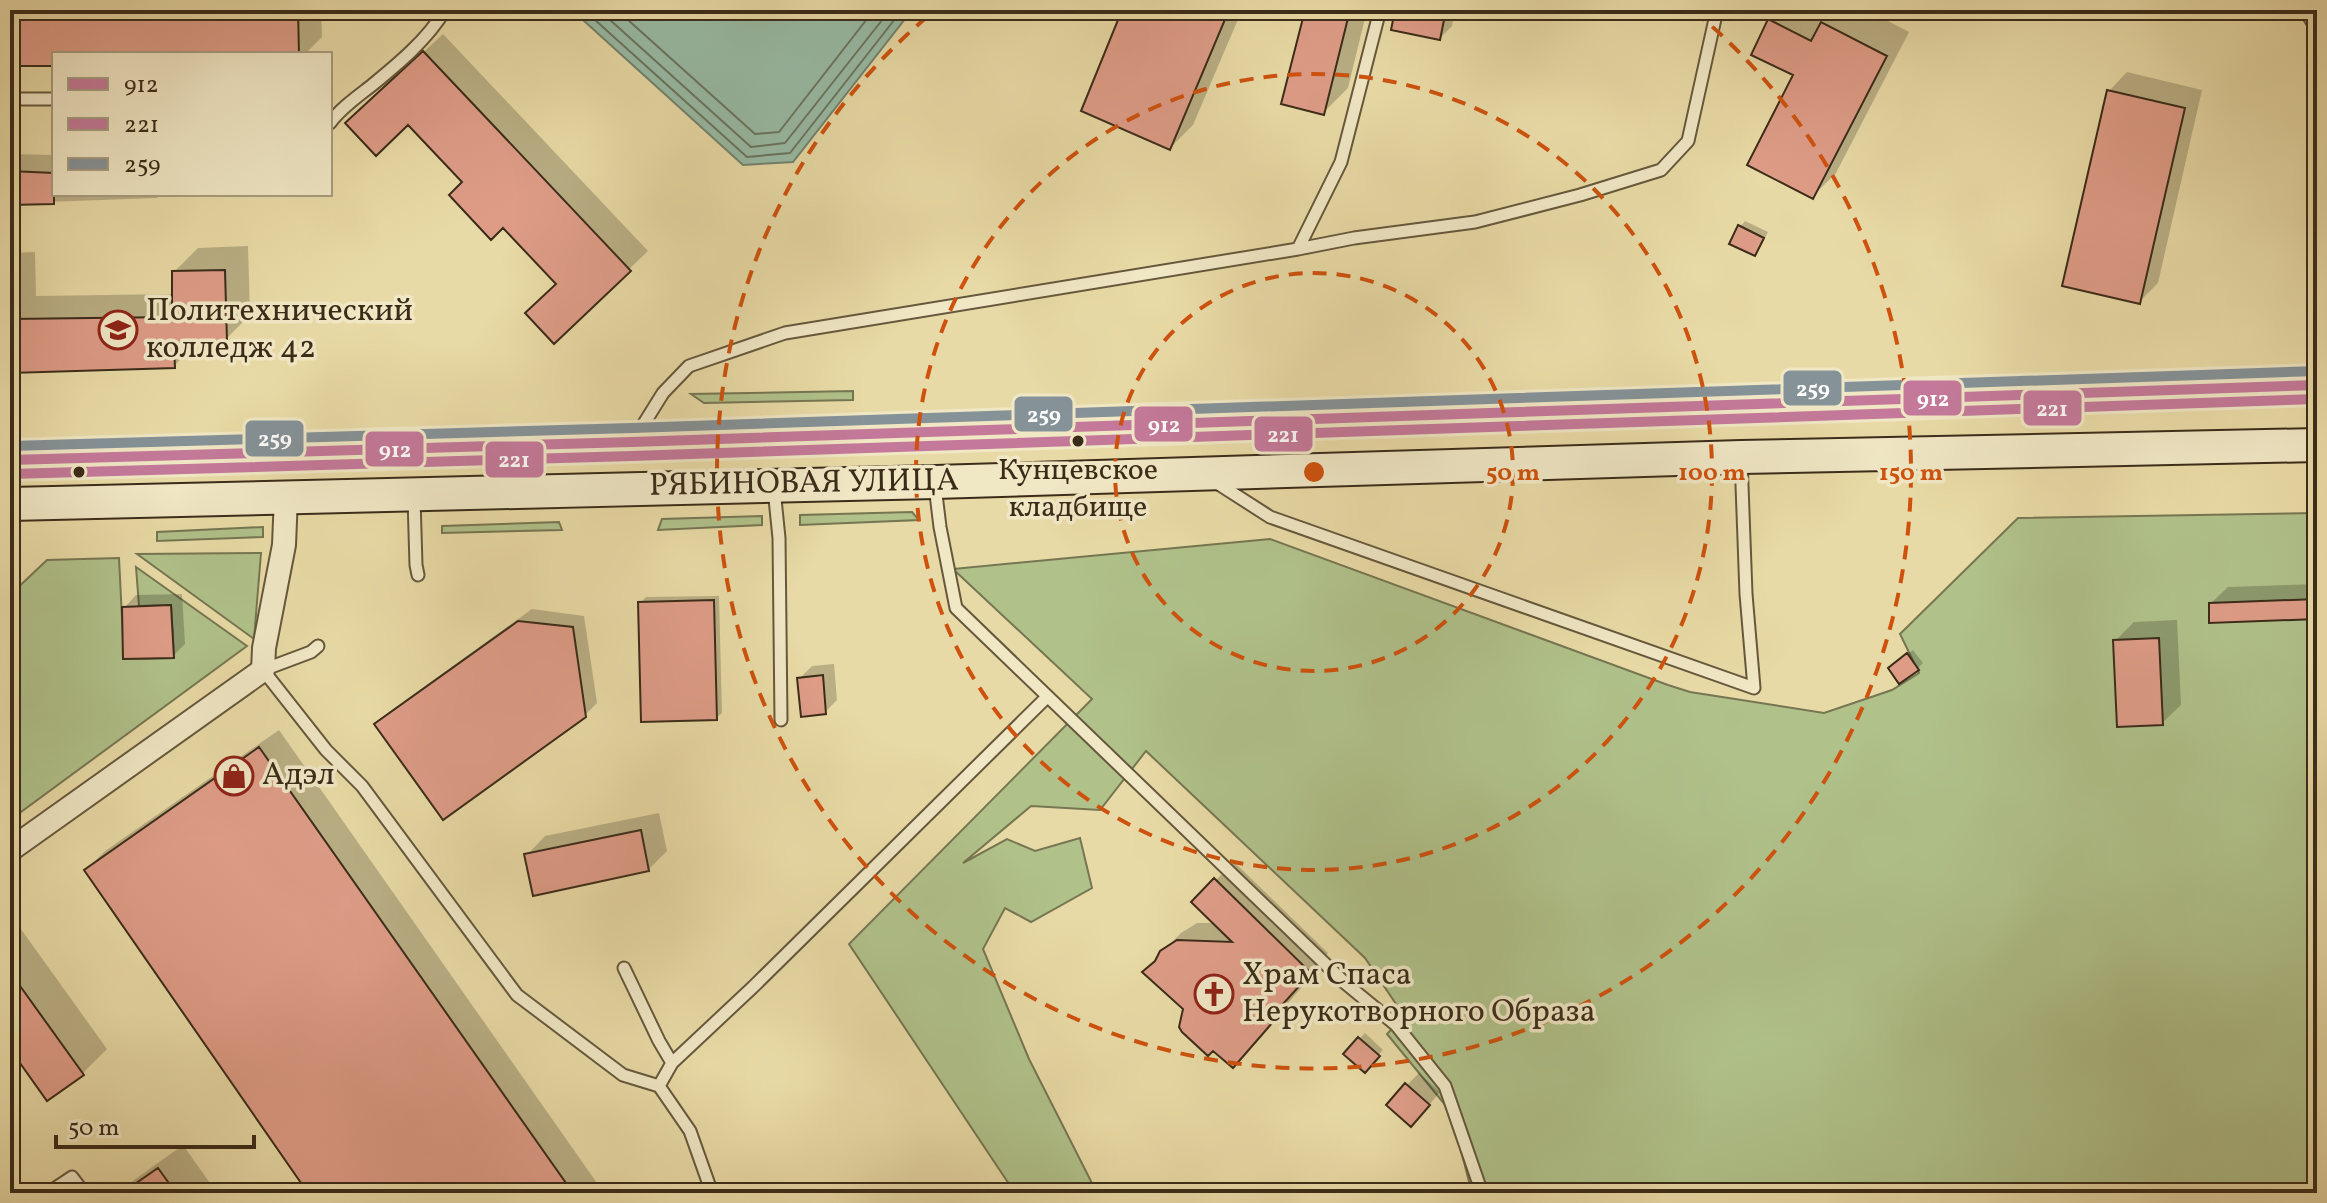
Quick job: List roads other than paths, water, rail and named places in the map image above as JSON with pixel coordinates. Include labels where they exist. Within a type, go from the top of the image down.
[{"type":"main road","name":"РЯБИНОВАЯ УЛИЦА","points":[[10,460],[2317,385]]},
{"type":"main road","name":"РЯБИНОВАЯ УЛИЦА","points":[[10,504],[935,482],[1741,457],[2317,445]]},
{"type":"street","points":[[10,850],[263,670],[264,648],[284,545],[286,496]]},
{"type":"lane","points":[[332,120],[393,68],[435,27],[445,10]]},
{"type":"lane","points":[[1298,249],[1341,162],[1380,10]]},
{"type":"lane","points":[[632,442],[663,393],[689,366],[785,333],[1354,238],[1475,222],[1661,170],[1688,141],[1717,10]]},
{"type":"lane","points":[[2305,10],[2317,30]]},
{"type":"lane","points":[[10,99],[52,99]]},
{"type":"lane","points":[[1201,472],[1270,517],[1754,688],[1746,594],[1741,457]]},
{"type":"lane","points":[[935,482],[940,527],[956,608],[1345,983],[1396,1025],[1445,1086],[1482,1193]]},
{"type":"lane","points":[[773,485],[779,538],[781,720]]},
{"type":"lane","points":[[414,493],[418,575]]},
{"type":"lane","points":[[318,646],[311,652],[263,670],[326,750],[362,786],[517,995],[623,1075],[659,1086],[690,1131],[712,1193]]},
{"type":"lane","points":[[659,1086],[672,1063],[765,976],[1047,697]]},
{"type":"lane","points":[[624,968],[672,1063]]},
{"type":"lane","points":[[48,1193],[72,1177],[84,1193]]},
{"type":"water","points":[[572,10],[912,10],[793,162],[743,165]]},
{"type":"place","name":"Политехнический колледж 42","points":[[118,330]]},
{"type":"place","name":"Кунцевское кладбище","points":[[1078,441]]},
{"type":"place","name":"Адэл","points":[[234,776]]},
{"type":"place","name":"Храм Спаса Нерукотворного Образа","points":[[1214,994]]}]
